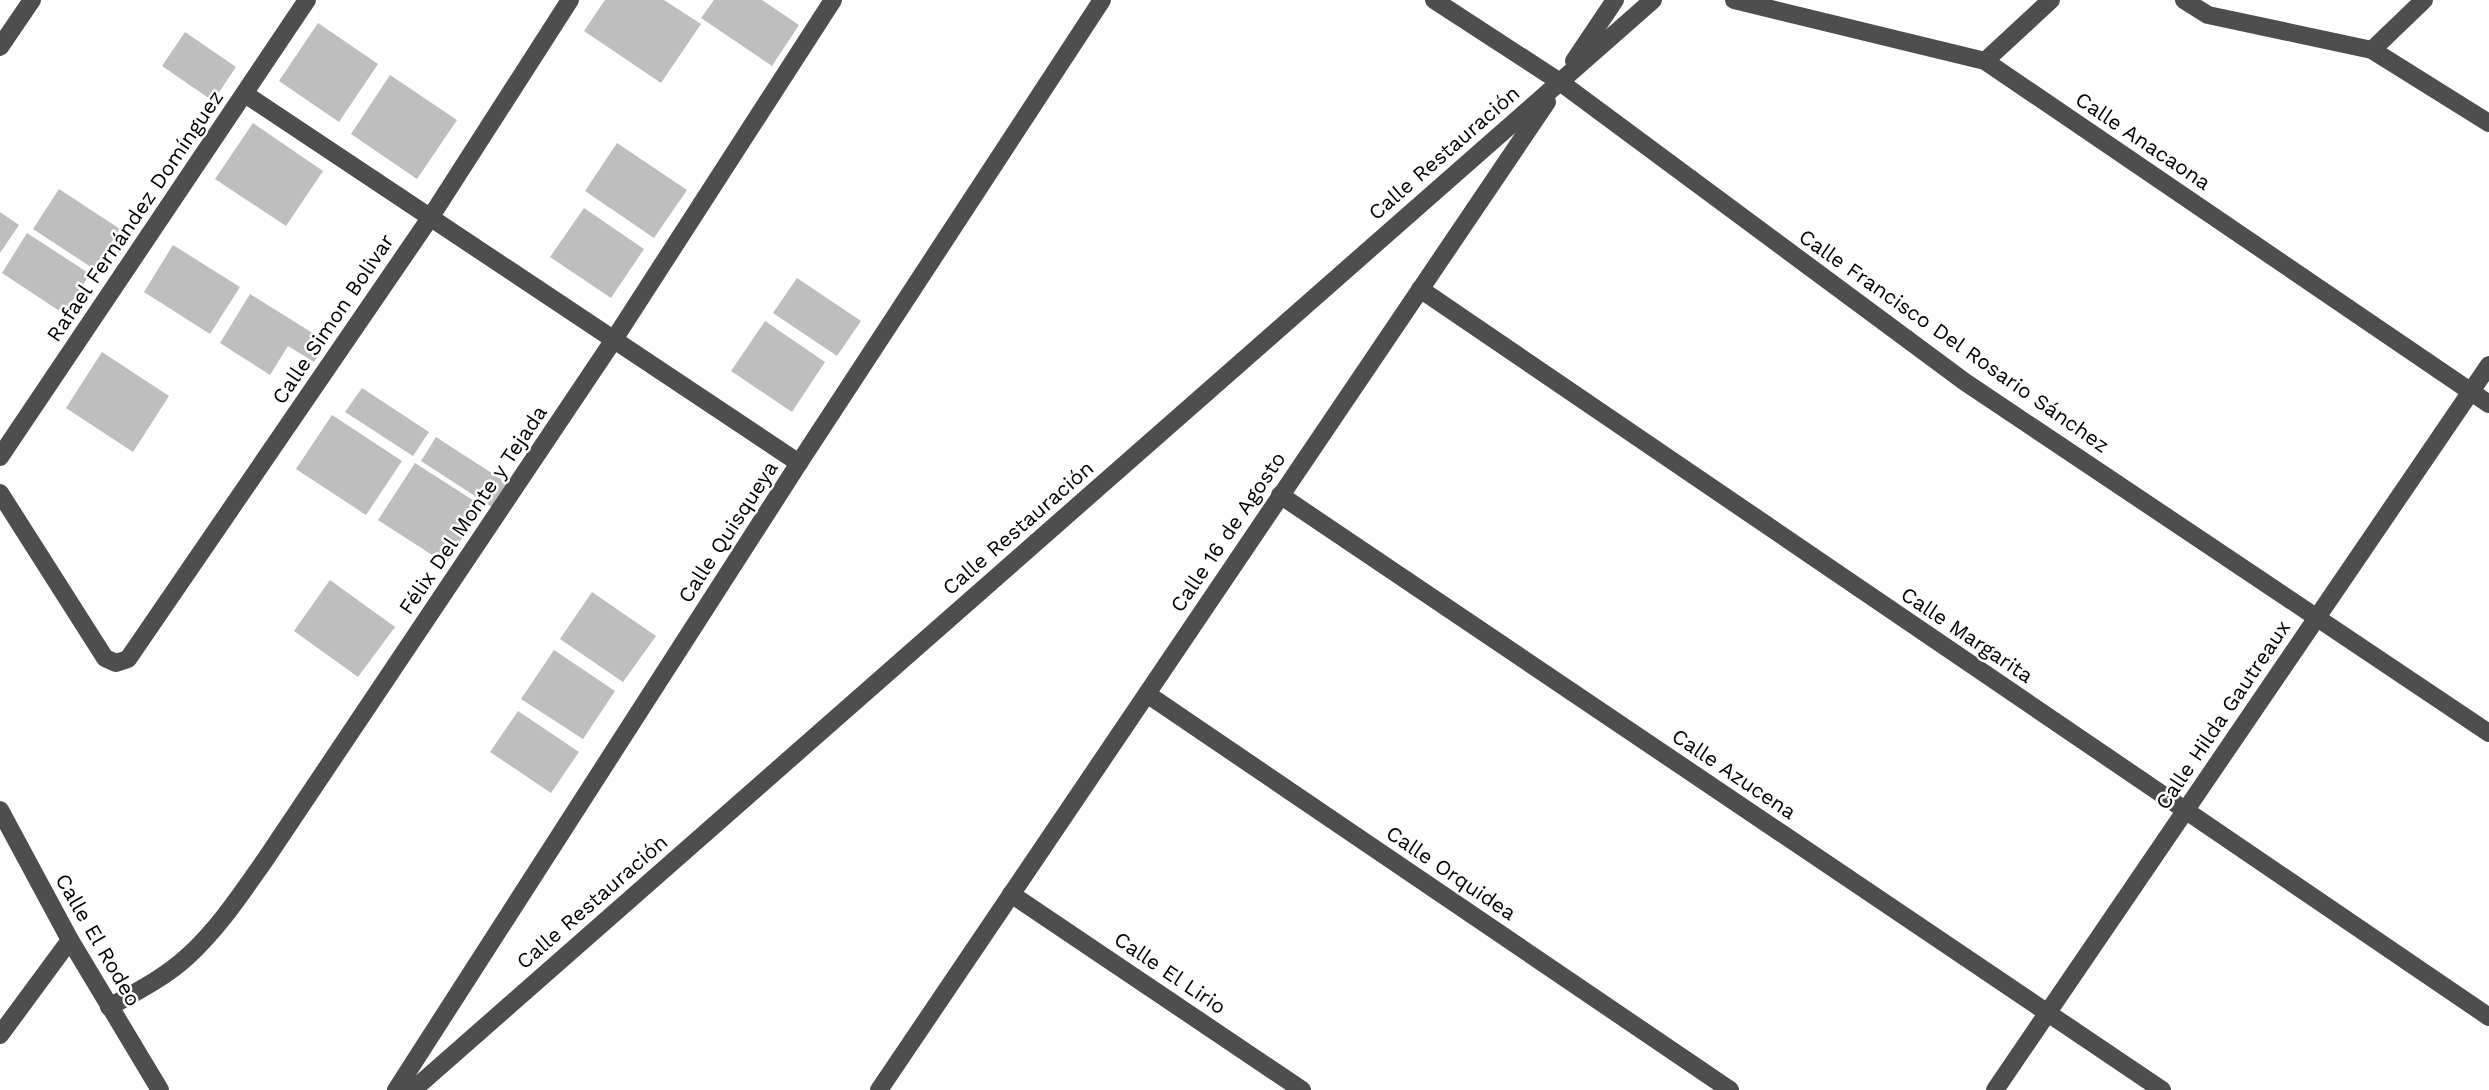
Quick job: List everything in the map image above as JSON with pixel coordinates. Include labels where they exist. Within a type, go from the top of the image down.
[{"type":"street","points":[[0,47],[32,0]]},
{"type":"street","name":"Rafael Fernández Domínguez","points":[[0,457],[307,0]]},
{"type":"street","name":"Calle Simon Bolivar","points":[[0,493],[105,658],[116,663],[128,659],[430,218],[570,0]]},
{"type":"street","name":"Félix Del Monte y Tejada","points":[[109,1007],[151,984],[186,958],[223,920],[613,341],[833,0]]},
{"type":"street","name":"Calle Quisqueya","points":[[396,1090],[799,463],[1102,0]]},
{"type":"street","name":"Calle Francisco Del Rosario Sánchez","points":[[1434,0],[1560,82],[1965,382],[2489,733]]},
{"type":"street","name":"Calle 16 de Agosto","points":[[879,1090],[1615,0]]},
{"type":"street","name":"Calle Restauración","points":[[413,1090],[1653,0]]},
{"type":"street","name":"Calle Anacaona","points":[[1734,0],[1985,61],[2489,404]]},
{"type":"street","points":[[1985,61],[2051,0]]},
{"type":"street","points":[[2184,0],[2208,15],[2372,50],[2489,123]]},
{"type":"street","points":[[2372,50],[2424,0]]},
{"type":"street","points":[[245,94],[799,463]]},
{"type":"street","name":"Calle Margarita","points":[[1420,289],[2489,1017]]},
{"type":"street","name":"Calle Hilda Gautreaux","points":[[1994,1090],[2489,365]]},
{"type":"street","name":"Calle Azucena","points":[[1280,495],[2162,1090]]},
{"type":"street","name":"Calle Orquidea","points":[[1147,694],[1730,1090]]},
{"type":"street","name":"Calle El Rodeo","points":[[0,810],[70,940],[160,1090]]},
{"type":"street","name":"Calle El Lirio","points":[[1011,894],[1303,1090]]},
{"type":"street","points":[[0,1035],[70,940]]},
{"type":"building","points":[[605,0],[664,0],[701,24],[661,83],[584,31]]},
{"type":"building","points":[[714,0],[762,0],[799,25],[772,66],[701,18]]},
{"type":"building","points":[[318,23],[378,64],[339,122],[279,81]]},
{"type":"building","points":[[185,32],[236,67],[213,101],[162,66]]},
{"type":"building","points":[[390,75],[457,120],[417,179],[351,134]]},
{"type":"building","points":[[253,123],[323,171],[286,226],[215,179]]},
{"type":"building","points":[[617,143],[687,190],[654,238],[585,191]]},
{"type":"building","points":[[59,189],[120,229],[94,269],[33,229]]},
{"type":"building","points":[[584,208],[644,249],[611,298],[550,257]]},
{"type":"building","points":[[0,212],[19,225],[0,253]]},
{"type":"building","points":[[27,233],[90,274],[64,314],[2,273]]},
{"type":"building","points":[[173,245],[240,287],[210,334],[144,292]]},
{"type":"building","points":[[797,278],[861,321],[837,356],[773,313]]},
{"type":"building","points":[[250,294],[327,342],[314,362],[288,346],[270,375],[220,343]]},
{"type":"building","points":[[765,321],[825,362],[792,412],[731,371]]},
{"type":"building","points":[[102,352],[169,396],[133,452],[66,408]]},
{"type":"building","points":[[362,388],[429,432],[413,456],[345,412]]},
{"type":"building","points":[[332,415],[402,461],[366,515],[296,469]]},
{"type":"building","points":[[436,437],[507,483],[492,507],[421,461]]},
{"type":"building","points":[[415,463],[482,506],[446,564],[378,520]]},
{"type":"building","points":[[330,580],[395,627],[358,677],[294,631]]},
{"type":"building","points":[[592,592],[656,636],[623,682],[560,639]]},
{"type":"building","points":[[554,650],[615,691],[583,739],[521,699]]},
{"type":"building","points":[[518,711],[579,752],[551,793],[490,752]]}]
